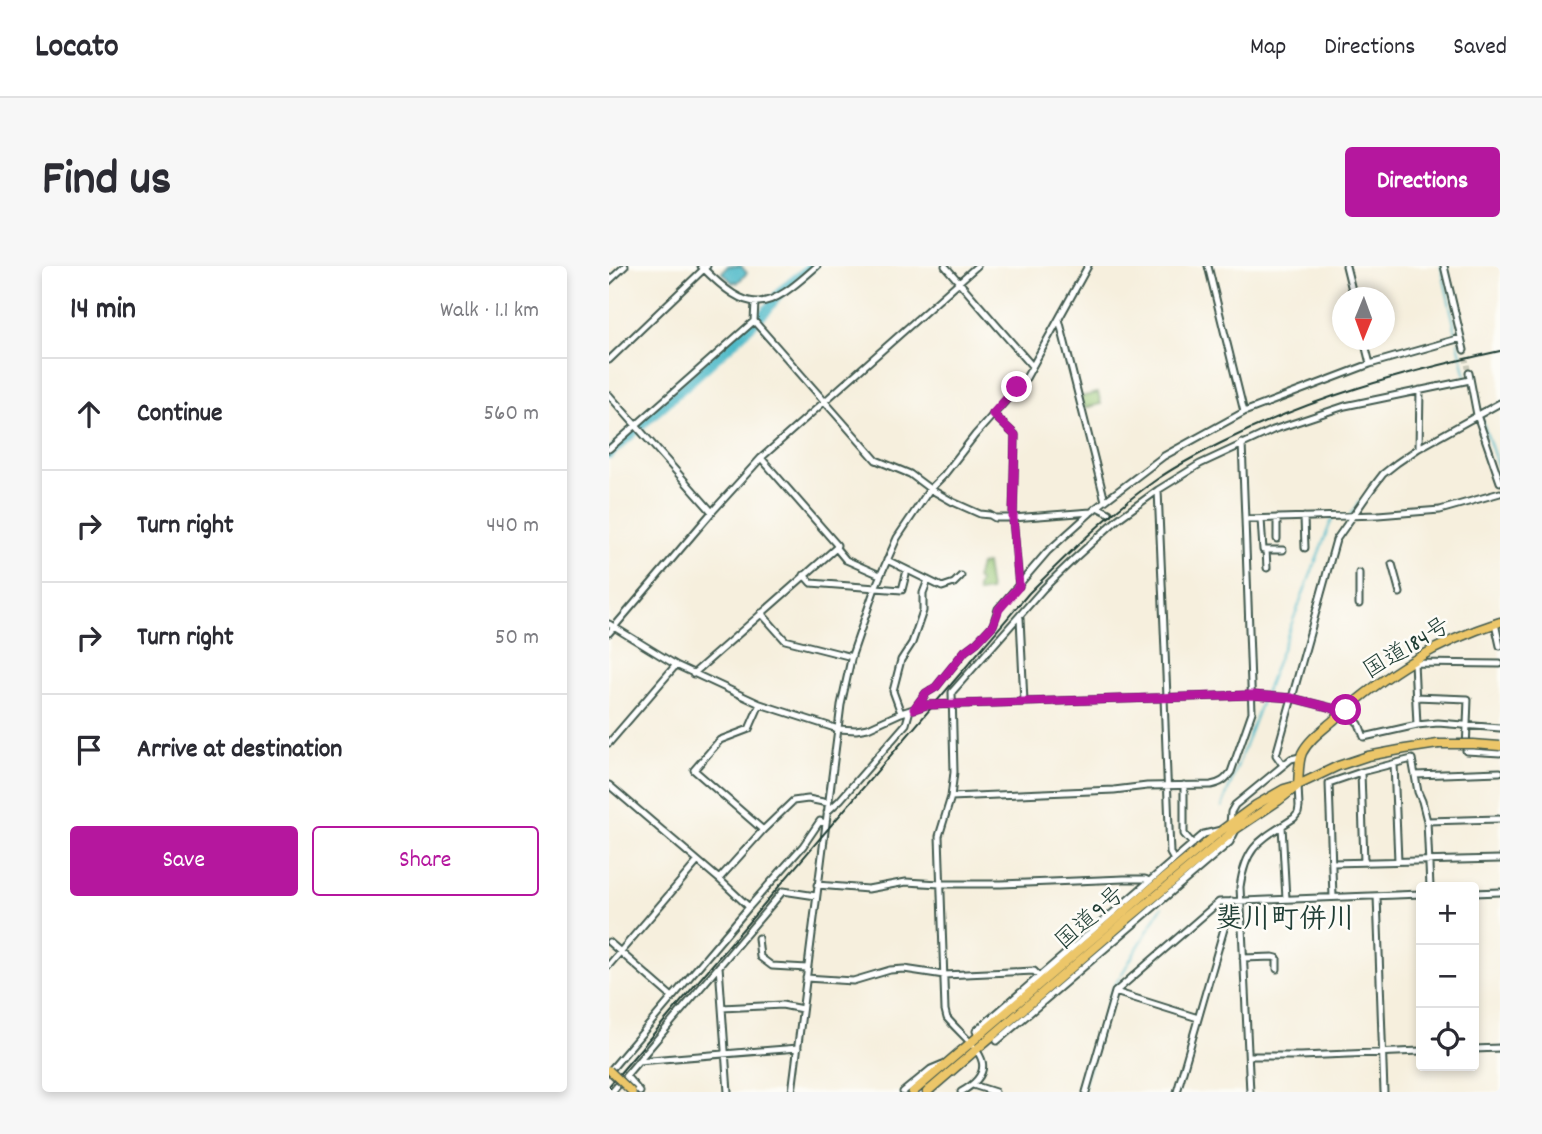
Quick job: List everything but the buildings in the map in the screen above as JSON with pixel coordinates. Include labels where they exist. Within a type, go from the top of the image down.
[{"type":"highway","name":"国道184号","points":[[1300,757],[1313,739],[1385,678],[1433,648],[1463,634],[1497,623]]},
{"type":"highway","name":"国道9号","points":[[927,1092],[935,1088],[1184,872],[1233,826],[1284,789],[1369,756],[1438,744],[1500,746]]},
{"type":"highway","points":[[1298,785],[1300,757]]},
{"type":"highway","name":"国道9号","points":[[913,1092],[1106,928],[1151,884],[1223,830],[1233,826]]},
{"type":"main road","points":[[610,1068],[632,1092]]},
{"type":"street","points":[[609,281],[625,266]]},
{"type":"street","points":[[609,360],[704,267],[729,293],[755,302],[773,300],[784,294],[817,266]]},
{"type":"street","points":[[945,266],[1032,366]]},
{"type":"street","points":[[977,266],[761,458],[611,628],[693,674],[760,704],[838,729],[868,728],[926,705],[1252,695],[1292,698],[1338,711],[1346,710],[1359,724],[1364,737],[1438,723],[1500,728]]},
{"type":"street","points":[[792,1092],[841,705],[852,657],[875,588],[897,538],[930,489],[1026,378],[1088,266]]},
{"type":"street","points":[[1208,266],[1244,412]]},
{"type":"street","points":[[1346,266],[1351,287]]},
{"type":"street","points":[[1444,266],[1464,351]]},
{"type":"street","points":[[755,302],[754,321],[876,460],[910,474],[930,489],[980,514],[1013,518],[1091,512]]},
{"type":"street","points":[[1059,319],[1105,501]]},
{"type":"street","points":[[609,449],[754,321]]},
{"type":"street","points":[[827,812],[841,800],[906,724],[912,709],[926,693],[936,687],[965,651],[993,625],[999,609],[1047,552],[1097,507],[1164,456],[1244,412],[1370,364],[1461,338]]},
{"type":"street","points":[[1366,350],[1370,364]]},
{"type":"street","points":[[961,1092],[979,1078],[983,1060],[947,1018],[945,1010],[939,836],[951,797],[954,772],[952,692],[1042,589],[1113,516],[1200,464],[1242,443],[1345,406],[1469,377],[1477,415],[1500,482]]},
{"type":"street","points":[[1419,448],[1420,390]]},
{"type":"street","points":[[609,395],[712,512]]},
{"type":"street","points":[[1283,765],[1276,755],[1336,540],[1383,474],[1419,448],[1500,402]]},
{"type":"street","points":[[993,414],[1015,435],[1013,518],[1019,586]]},
{"type":"street","points":[[951,797],[1220,783],[1227,778],[1252,712],[1242,443]]},
{"type":"street","points":[[761,458],[837,545],[836,548],[846,560],[880,575]]},
{"type":"street","points":[[1158,490],[1170,853],[1174,860]]},
{"type":"street","points":[[1245,520],[1440,510],[1500,493]]},
{"type":"street","points":[[1097,507],[1113,516]]},
{"type":"street","points":[[1304,517],[1305,548]]},
{"type":"street","points":[[1277,518],[1277,539]]},
{"type":"street","points":[[1261,519],[1263,550],[1283,550]]},
{"type":"street","points":[[693,674],[836,548]]},
{"type":"street","points":[[1266,550],[1267,568]]},
{"type":"street","points":[[887,560],[942,587],[954,583],[961,576]]},
{"type":"street","points":[[1391,564],[1399,593]]},
{"type":"street","points":[[804,575],[811,583],[902,590],[907,570]]},
{"type":"street","points":[[1359,573],[1360,604]]},
{"type":"street","points":[[901,713],[893,691],[901,660],[912,643],[923,611],[923,593],[928,580]]},
{"type":"street","points":[[761,613],[785,640],[852,657]]},
{"type":"street","points":[[1020,617],[1024,702]]},
{"type":"street","points":[[1497,623],[1500,646]]},
{"type":"street","points":[[1417,725],[1414,661],[1500,664]]},
{"type":"street","points":[[609,743],[676,665]]},
{"type":"street","points":[[1415,697],[1468,699],[1467,751],[1500,753]]},
{"type":"street","points":[[760,704],[749,729],[720,740],[694,770],[762,830]]},
{"type":"street","points":[[997,1041],[1230,842],[1233,826],[1231,811],[1235,805],[1291,759],[1300,757]]},
{"type":"street","points":[[1333,897],[1329,783],[1412,759],[1427,821],[1430,882]]},
{"type":"street","points":[[1394,764],[1398,861]]},
{"type":"street","points":[[1361,772],[1364,862]]},
{"type":"street","points":[[1415,775],[1500,772]]},
{"type":"street","points":[[609,785],[749,907]]},
{"type":"street","points":[[1184,785],[1185,834],[1193,844]]},
{"type":"street","points":[[1250,1092],[1240,887],[1243,868],[1252,851],[1264,837],[1298,813],[1298,785]]},
{"type":"street","points":[[719,880],[762,830],[793,801],[808,799],[828,803]]},
{"type":"street","points":[[1427,821],[1500,819]]},
{"type":"street","points":[[610,1068],[803,846],[820,821],[825,823]]},
{"type":"street","points":[[1282,826],[1286,899]]},
{"type":"street","points":[[976,1031],[1110,915],[1151,884],[1160,872],[1204,834],[1223,830]]},
{"type":"street","points":[[1332,863],[1500,859]]},
{"type":"street","points":[[609,965],[698,861]]},
{"type":"street","points":[[1179,886],[1184,872]]},
{"type":"street","points":[[817,885],[868,890],[906,882],[1013,884],[1124,879],[1151,884]]},
{"type":"street","points":[[612,1092],[782,891],[816,896]]},
{"type":"street","points":[[1479,892],[1500,892]]},
{"type":"street","points":[[1086,1092],[1115,992],[1219,902],[1416,894]]},
{"type":"street","points":[[1377,896],[1384,1092]]},
{"type":"street","points":[[1177,1092],[1232,901]]},
{"type":"street","points":[[1106,928],[1110,915]]},
{"type":"street","points":[[1123,933],[1128,919]]},
{"type":"street","points":[[758,938],[760,957],[772,966],[807,968]]},
{"type":"street","points":[[609,942],[672,997]]},
{"type":"street","points":[[1243,958],[1277,958],[1277,969]]},
{"type":"street","points":[[1053,973],[1059,959]]},
{"type":"street","points":[[719,966],[728,1092]]},
{"type":"street","points":[[806,978],[853,981],[890,970],[904,969],[944,975],[1034,971],[1039,976]]},
{"type":"street","points":[[1063,983],[1069,970]]},
{"type":"street","points":[[1115,992],[1198,1018]]},
{"type":"street","points":[[722,1008],[782,1005],[802,1009]]},
{"type":"street","points":[[995,1022],[1003,1008]]},
{"type":"street","points":[[1005,1026],[1016,1024]]},
{"type":"street","points":[[638,1061],[797,1048]]},
{"type":"street","points":[[1479,1049],[1500,1048]]},
{"type":"street","points":[[1249,1056],[1416,1051]]},
{"type":"street","points":[[903,1092],[931,1069],[948,1062]]},
{"type":"street","points":[[626,1076],[640,1092]]},
{"type":"street","points":[[973,1085],[995,1092]]},
{"type":"green space","points":[[1098,393],[1101,404],[1084,408],[1080,397]]},
{"type":"green space","points":[[986,564],[990,591],[978,593],[979,581],[976,579],[980,565]]},
{"type":"water","points":[[728,266],[741,266],[747,273],[737,283],[733,283],[722,272]]},
{"type":"waterway","points":[[609,454],[733,343],[767,310],[781,291],[812,266]]},
{"type":"waterway","points":[[1441,266],[1457,337]]},
{"type":"waterway","points":[[1458,342],[1466,377]]},
{"type":"waterway","points":[[1477,405],[1500,473]]},
{"type":"waterway","points":[[1350,515],[1359,502]]},
{"type":"waterway","points":[[1265,693],[1332,519]]},
{"type":"waterway","points":[[1222,807],[1263,698]]},
{"type":"waterway","points":[[1082,1092],[1111,992],[1162,907]]},
{"type":"tunnel","points":[[1464,350],[1469,373]]},
{"type":"railway","points":[[609,1086],[1029,593],[1106,519],[1172,469],[1255,427],[1323,400],[1393,377],[1500,351]]},
{"type":"district","name":"斐川町併川","points":[[1285,917]]},
{"type":"route","points":[[1017,387],[993,414],[1015,435],[1013,518],[1019,586],[999,609],[993,625],[965,651],[914,709],[926,705],[1252,695],[1292,698],[1338,711],[1346,710]]}]
